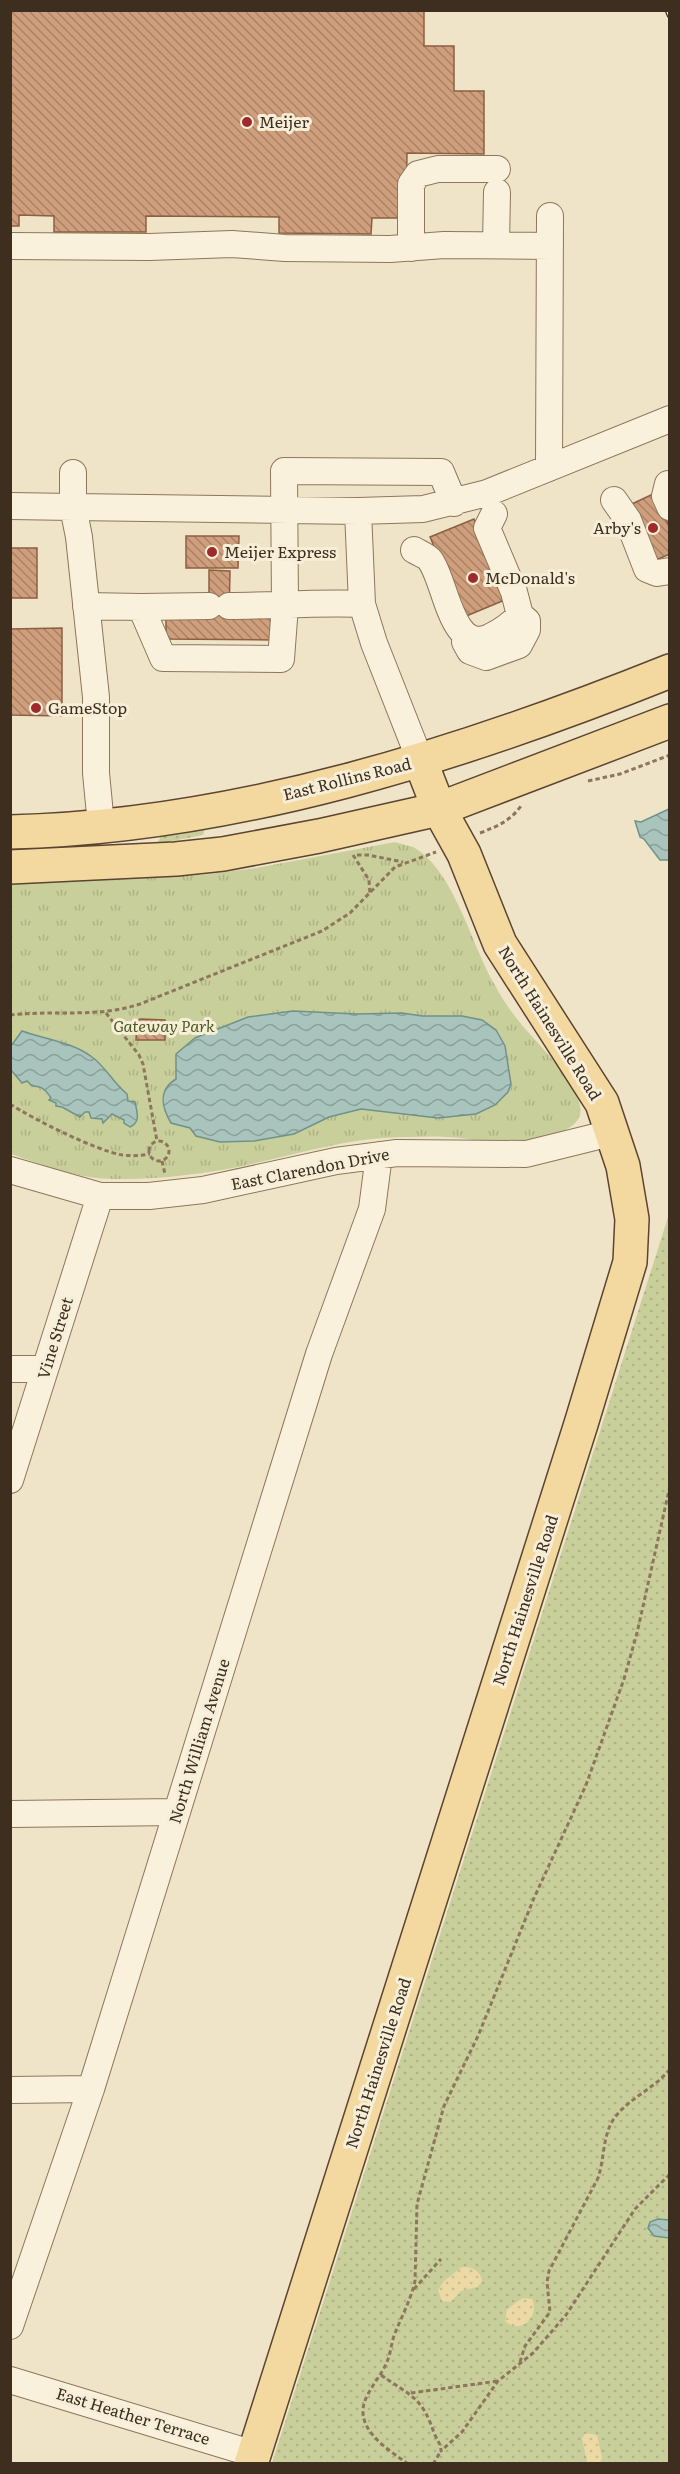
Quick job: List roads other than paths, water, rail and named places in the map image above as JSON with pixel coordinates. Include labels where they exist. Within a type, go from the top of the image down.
[{"type":"main road","name":"East Rollins Road","points":[[10,832],[101,825],[243,803],[361,778],[536,722],[669,670]]},
{"type":"main road","points":[[10,867],[134,862],[223,854],[319,836],[439,809],[669,721]]},
{"type":"main road","name":"North Hainesville Road","points":[[253,2458],[581,1424],[630,1262],[632,1219],[623,1166],[602,1103],[500,944],[464,854],[439,809],[420,760]]},
{"type":"street","points":[[411,248],[411,184],[418,174],[433,169],[497,181],[496,245]]},
{"type":"street","points":[[549,468],[550,216]]},
{"type":"street","points":[[10,246],[149,247],[232,244],[285,248],[411,248],[550,246]]},
{"type":"street","points":[[10,506],[358,511],[423,509],[454,503],[505,487],[669,418]]},
{"type":"street","points":[[141,607],[163,658],[281,659],[285,606],[284,471],[441,472],[454,503]]},
{"type":"street","points":[[73,473],[73,507],[79,537],[96,697],[96,773],[101,825]]},
{"type":"street","points":[[614,501],[628,520],[647,569],[657,573],[669,571]]},
{"type":"street","points":[[358,511],[362,604],[374,642],[420,760]]},
{"type":"street","points":[[414,550],[430,559],[470,651],[486,657],[519,645],[524,639],[526,621],[520,615],[514,592],[487,528],[494,514]]},
{"type":"street","points":[[86,606],[362,604]]},
{"type":"street","name":"East Clarendon Drive","points":[[10,1170],[100,1196],[149,1196],[203,1190],[336,1161],[378,1155],[397,1153],[526,1154],[612,1133]]},
{"type":"street","name":"North William Avenue","points":[[10,2325],[91,2089],[319,1354],[372,1209],[378,1155]]},
{"type":"street","name":"Vine Street","points":[[10,1479],[100,1196]]},
{"type":"street","points":[[10,1369],[45,1369]]},
{"type":"street","points":[[10,1814],[177,1812]]},
{"type":"street","points":[[10,2090],[91,2089]]},
{"type":"street","name":"East Heather Terrace","points":[[10,2380],[253,2458]]},
{"type":"water","points":[[669,809],[669,860],[660,860],[640,837],[635,821],[641,822]]},
{"type":"water","points":[[293,1011],[357,1014],[402,1013],[422,1016],[462,1016],[482,1020],[496,1030],[505,1046],[511,1084],[508,1092],[495,1105],[476,1114],[438,1118],[361,1109],[329,1117],[294,1134],[254,1141],[220,1142],[196,1136],[190,1128],[171,1123],[163,1105],[163,1099],[166,1088],[176,1079],[176,1054],[195,1038],[248,1017]]},
{"type":"water","points":[[22,1031],[67,1044],[92,1057],[127,1094],[128,1101],[135,1102],[136,1122],[130,1127],[124,1123],[124,1120],[112,1114],[103,1123],[102,1119],[91,1118],[89,1112],[85,1112],[80,1117],[56,1106],[56,1103],[49,1100],[51,1098],[43,1089],[32,1086],[27,1081],[22,1083],[11,1070],[11,1046]]},
{"type":"water","points":[[658,2219],[669,2220],[669,2238],[654,2236],[648,2228],[650,2222]]},
{"type":"railway","points":[[668,10],[670,15]]},
{"type":"place","name":"Meijer","points":[[247,122]]},
{"type":"place","name":"Arby's","points":[[653,528]]},
{"type":"place","name":"Meijer Express","points":[[212,552]]},
{"type":"place","name":"McDonald's","points":[[473,578]]},
{"type":"place","name":"GameStop","points":[[36,708]]},
{"type":"park label","name":"Gateway Park","points":[[164,1026]]}]
